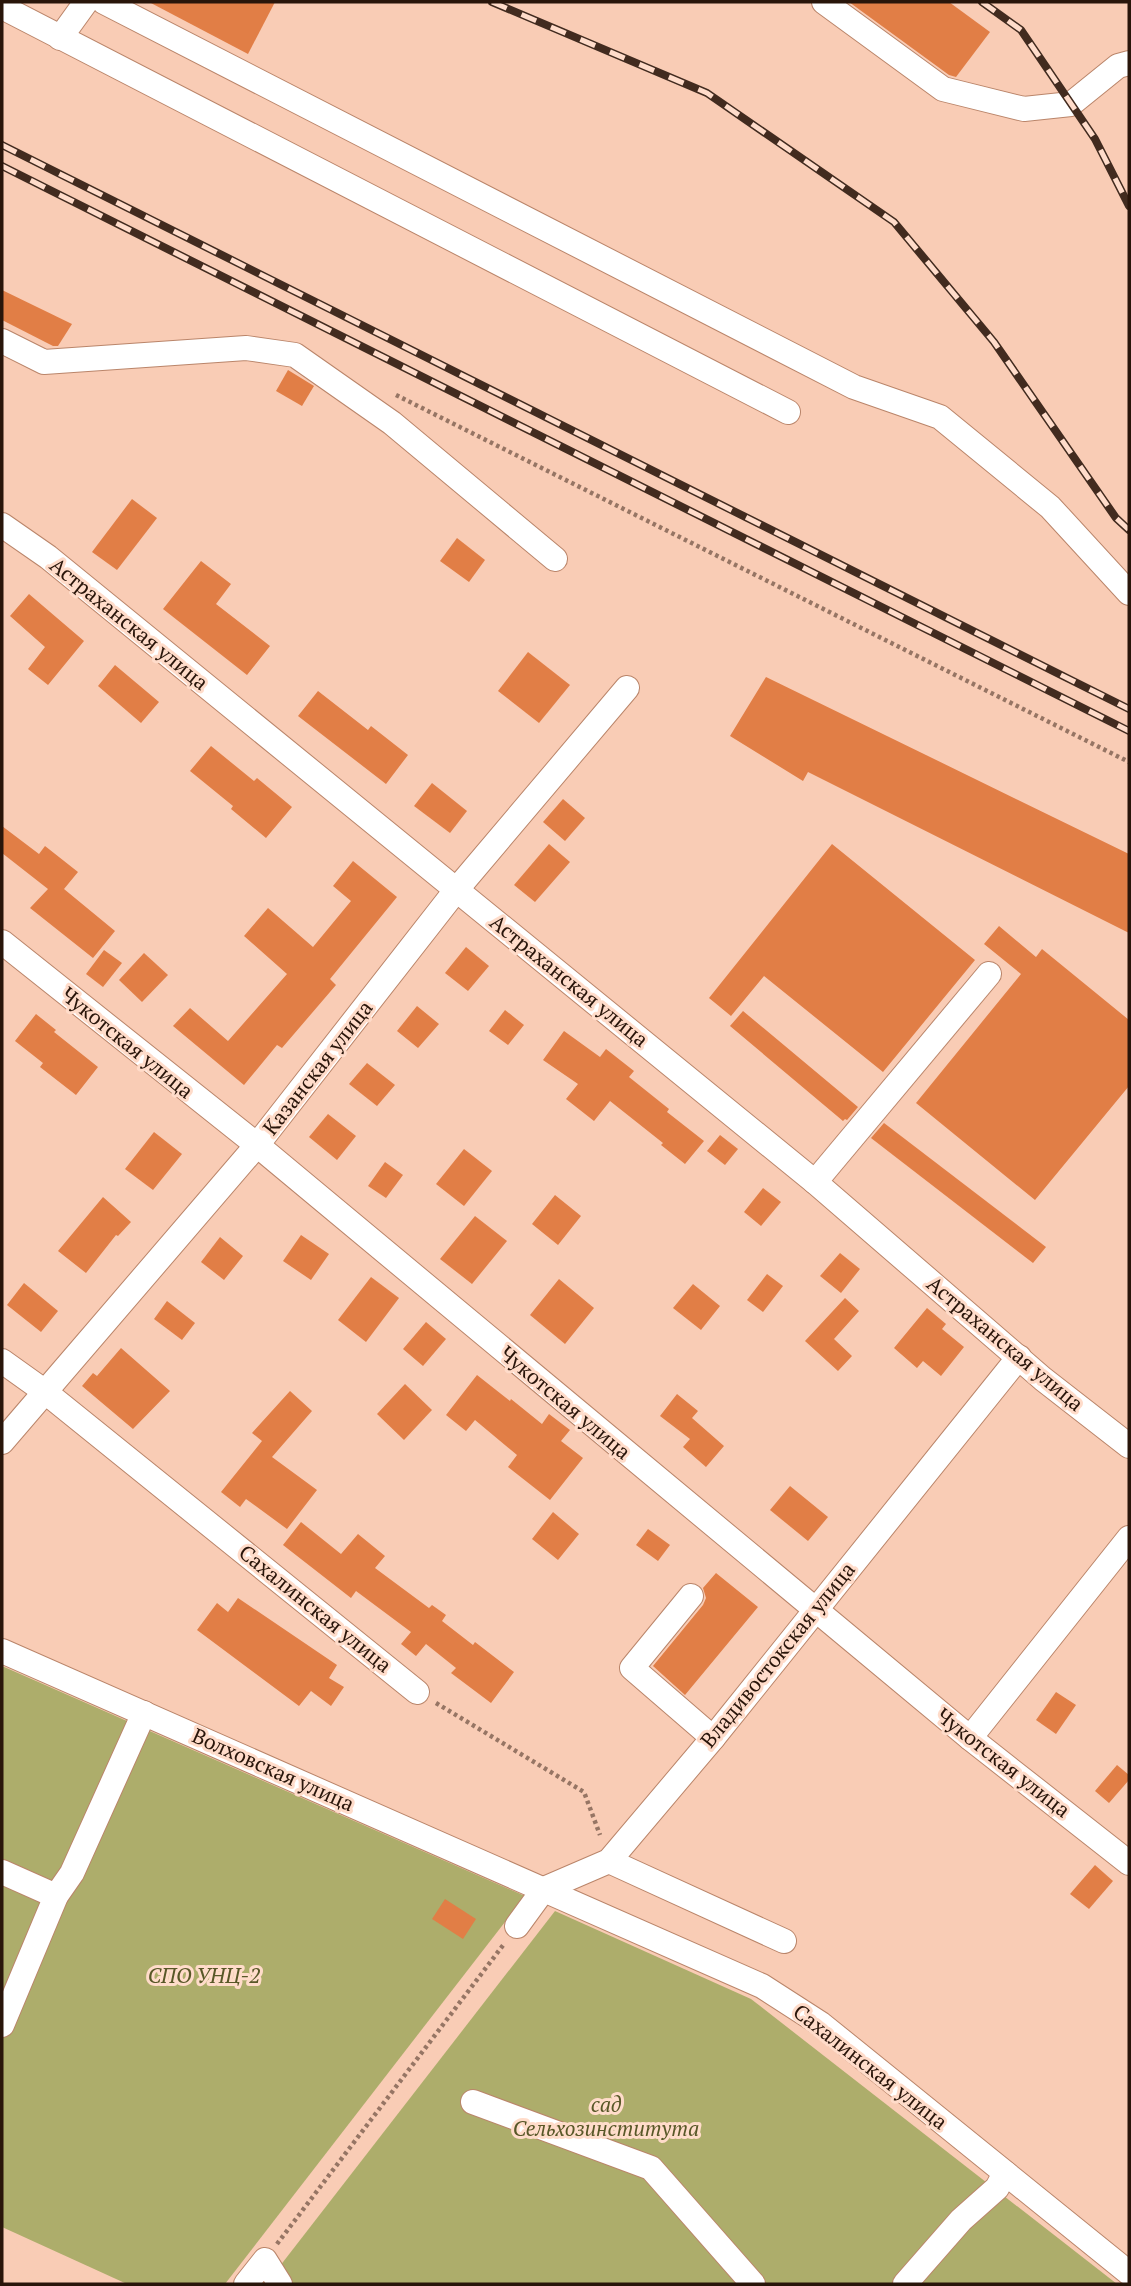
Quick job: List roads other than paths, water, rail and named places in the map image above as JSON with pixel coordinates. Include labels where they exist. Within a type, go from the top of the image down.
[{"type":"street","points":[[60,38],[86,2]]},
{"type":"street","points":[[104,2],[854,387],[940,416],[1050,507],[1129,593]]},
{"type":"street","points":[[824,2],[943,89],[1024,109],[1071,104],[1118,66],[1129,63]]},
{"type":"street","points":[[2,7],[788,412]]},
{"type":"street","points":[[2,341],[44,362],[246,348],[295,355],[392,423],[555,559]]},
{"type":"street","name":"Астраханская улица","points":[[2,525],[48,558],[457,889],[815,1182],[1019,1357],[1129,1446]]},
{"type":"street","name":"Казанская улица","points":[[2,1442],[257,1146],[457,889],[627,688]]},
{"type":"street","name":"Чукотская улица","points":[[2,942],[257,1146],[970,1738],[1129,1863]]},
{"type":"street","points":[[815,1182],[989,974]]},
{"type":"street","name":"Владивостокская улица","points":[[544,1889],[609,1861],[713,1738],[1019,1357]]},
{"type":"street","name":"Сахалинская улица","points":[[2,1361],[44,1391],[417,1692]]},
{"type":"street","points":[[970,1738],[1129,1538]]},
{"type":"street","points":[[691,1596],[632,1668],[713,1738]]},
{"type":"street","name":"Волховская улица","points":[[2,1651],[544,1889]]},
{"type":"street","points":[[2,2025],[56,1896],[72,1873],[144,1713]]},
{"type":"street","points":[[609,1861],[784,1941]]},
{"type":"street","points":[[2,1871],[56,1896]]},
{"type":"street","points":[[517,1926],[544,1889]]},
{"type":"street","name":"Сахалинская улица","points":[[544,1889],[762,1986],[821,2024],[1129,2273]]},
{"type":"street","points":[[473,2102],[651,2168],[753,2284]]},
{"type":"street","points":[[905,2284],[961,2220],[997,2188],[1005,2173]]},
{"type":"street","points":[[246,2284],[265,2260],[280,2284]]},
{"type":"railway","points":[[492,2],[707,93],[894,222],[994,342],[1116,518],[1129,530]]},
{"type":"railway","points":[[982,2],[1021,30],[1095,139],[1129,206]]},
{"type":"railway","points":[[2,145],[1129,709]]},
{"type":"railway","points":[[2,166],[1129,731]]},
{"type":"park label","name":"СПО УНЦ-2","points":[[204,1976]]},
{"type":"park label","name":"сад Сельхозинститута","points":[[606,2117]]}]
